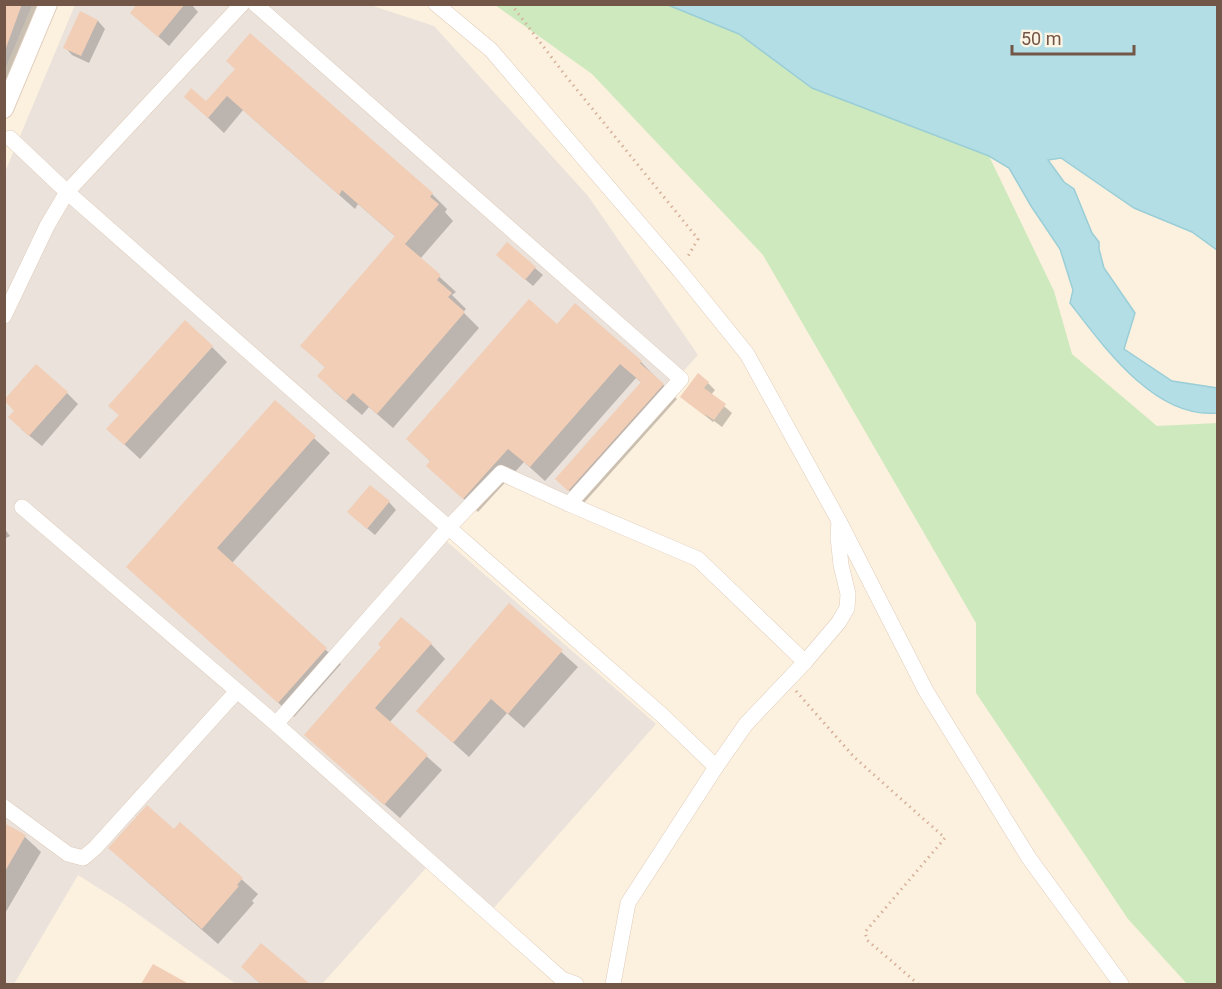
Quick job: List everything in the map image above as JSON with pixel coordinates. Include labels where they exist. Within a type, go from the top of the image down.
[{"type":"street","points":[[4,109],[48,4]]},
{"type":"street","points":[[4,316],[47,226],[68,192],[242,4]]},
{"type":"street","points":[[255,4],[681,379],[569,504]]},
{"type":"street","points":[[436,4],[491,50],[680,271],[747,354],[839,521],[938,710],[1029,858],[1121,984]]},
{"type":"street","points":[[10,138],[68,192],[663,716],[716,767]]},
{"type":"street","points":[[276,724],[449,527],[501,473],[698,559],[805,662]]},
{"type":"street","points":[[22,507],[276,724],[562,979],[576,984]]},
{"type":"street","points":[[613,984],[628,903],[746,724],[805,662],[839,622],[847,608],[848,594],[841,565],[838,537],[839,521]]},
{"type":"street","points":[[4,807],[68,854],[83,858],[95,848],[237,691]]},
{"type":"path","points":[[511,4],[565,75],[698,239],[680,271]]},
{"type":"path","points":[[787,681],[854,757],[945,838],[865,932],[867,940],[918,984]]},
{"type":"shaded area","points":[[5,5],[32,5],[5,69]]},
{"type":"shaded area","points":[[75,5],[370,5],[434,26],[588,196],[698,355],[568,497],[501,469],[437,533],[656,724],[491,911],[433,860],[322,984],[236,984],[124,904],[78,875],[14,984],[5,984],[5,172]]},
{"type":"green space","points":[[495,5],[668,5],[739,34],[812,88],[989,156],[1054,291],[1072,354],[1157,426],[1217,423],[1217,984],[1187,984],[1128,919],[976,693],[976,623],[763,255],[592,74]]},
{"type":"water","points":[[668,5],[1217,5],[1217,250],[1192,232],[1134,208],[1061,158],[1048,160],[1064,182],[1074,189],[1092,233],[1099,242],[1104,268],[1135,313],[1124,349],[1172,381],[1217,388],[1217,413],[1194,412],[1173,405],[1133,377],[1115,359],[1070,303],[1073,290],[1060,249],[1009,168],[989,156],[812,88],[739,34]]},
{"type":"building","points":[[4,4],[22,4],[6,48],[4,47]]},
{"type":"building","points":[[137,4],[185,4],[158,37],[130,13]]},
{"type":"building","points":[[80,11],[98,20],[81,56],[63,48]]},
{"type":"building","points":[[250,33],[433,193],[430,197],[439,204],[405,244],[441,275],[437,280],[452,293],[448,297],[465,312],[377,414],[353,393],[346,401],[317,376],[325,367],[300,346],[395,236],[342,190],[339,195],[227,96],[208,118],[184,97],[191,88],[206,101],[235,69],[226,61]]},
{"type":"building","points":[[507,242],[536,267],[525,280],[496,255]]},
{"type":"building","points":[[529,299],[557,324],[575,303],[642,361],[640,363],[664,384],[568,491],[555,479],[641,382],[620,364],[530,467],[508,449],[463,499],[426,466],[430,461],[406,439]]},
{"type":"building","points":[[185,320],[213,346],[124,445],[106,429],[119,415],[108,406]]},
{"type":"building","points":[[36,364],[68,392],[29,436],[8,417],[14,411],[4,400]]},
{"type":"building","points":[[698,373],[709,382],[704,388],[726,404],[714,420],[680,397]]},
{"type":"building","points":[[275,400],[316,436],[217,548],[327,648],[278,703],[126,567]]},
{"type":"building","points":[[370,485],[390,501],[367,529],[347,512]]},
{"type":"building","points":[[509,603],[563,650],[508,714],[491,699],[453,743],[416,711]]},
{"type":"building","points":[[401,617],[432,643],[375,708],[428,755],[384,805],[304,735],[381,647],[378,644]]},
{"type":"building","points":[[147,805],[174,829],[180,822],[243,878],[237,885],[239,886],[202,929],[108,848]]},
{"type":"building","points":[[4,823],[26,835],[4,873]]},
{"type":"building","points":[[261,943],[310,984],[261,984],[241,967]]},
{"type":"building","points":[[153,964],[189,984],[141,984]]}]
